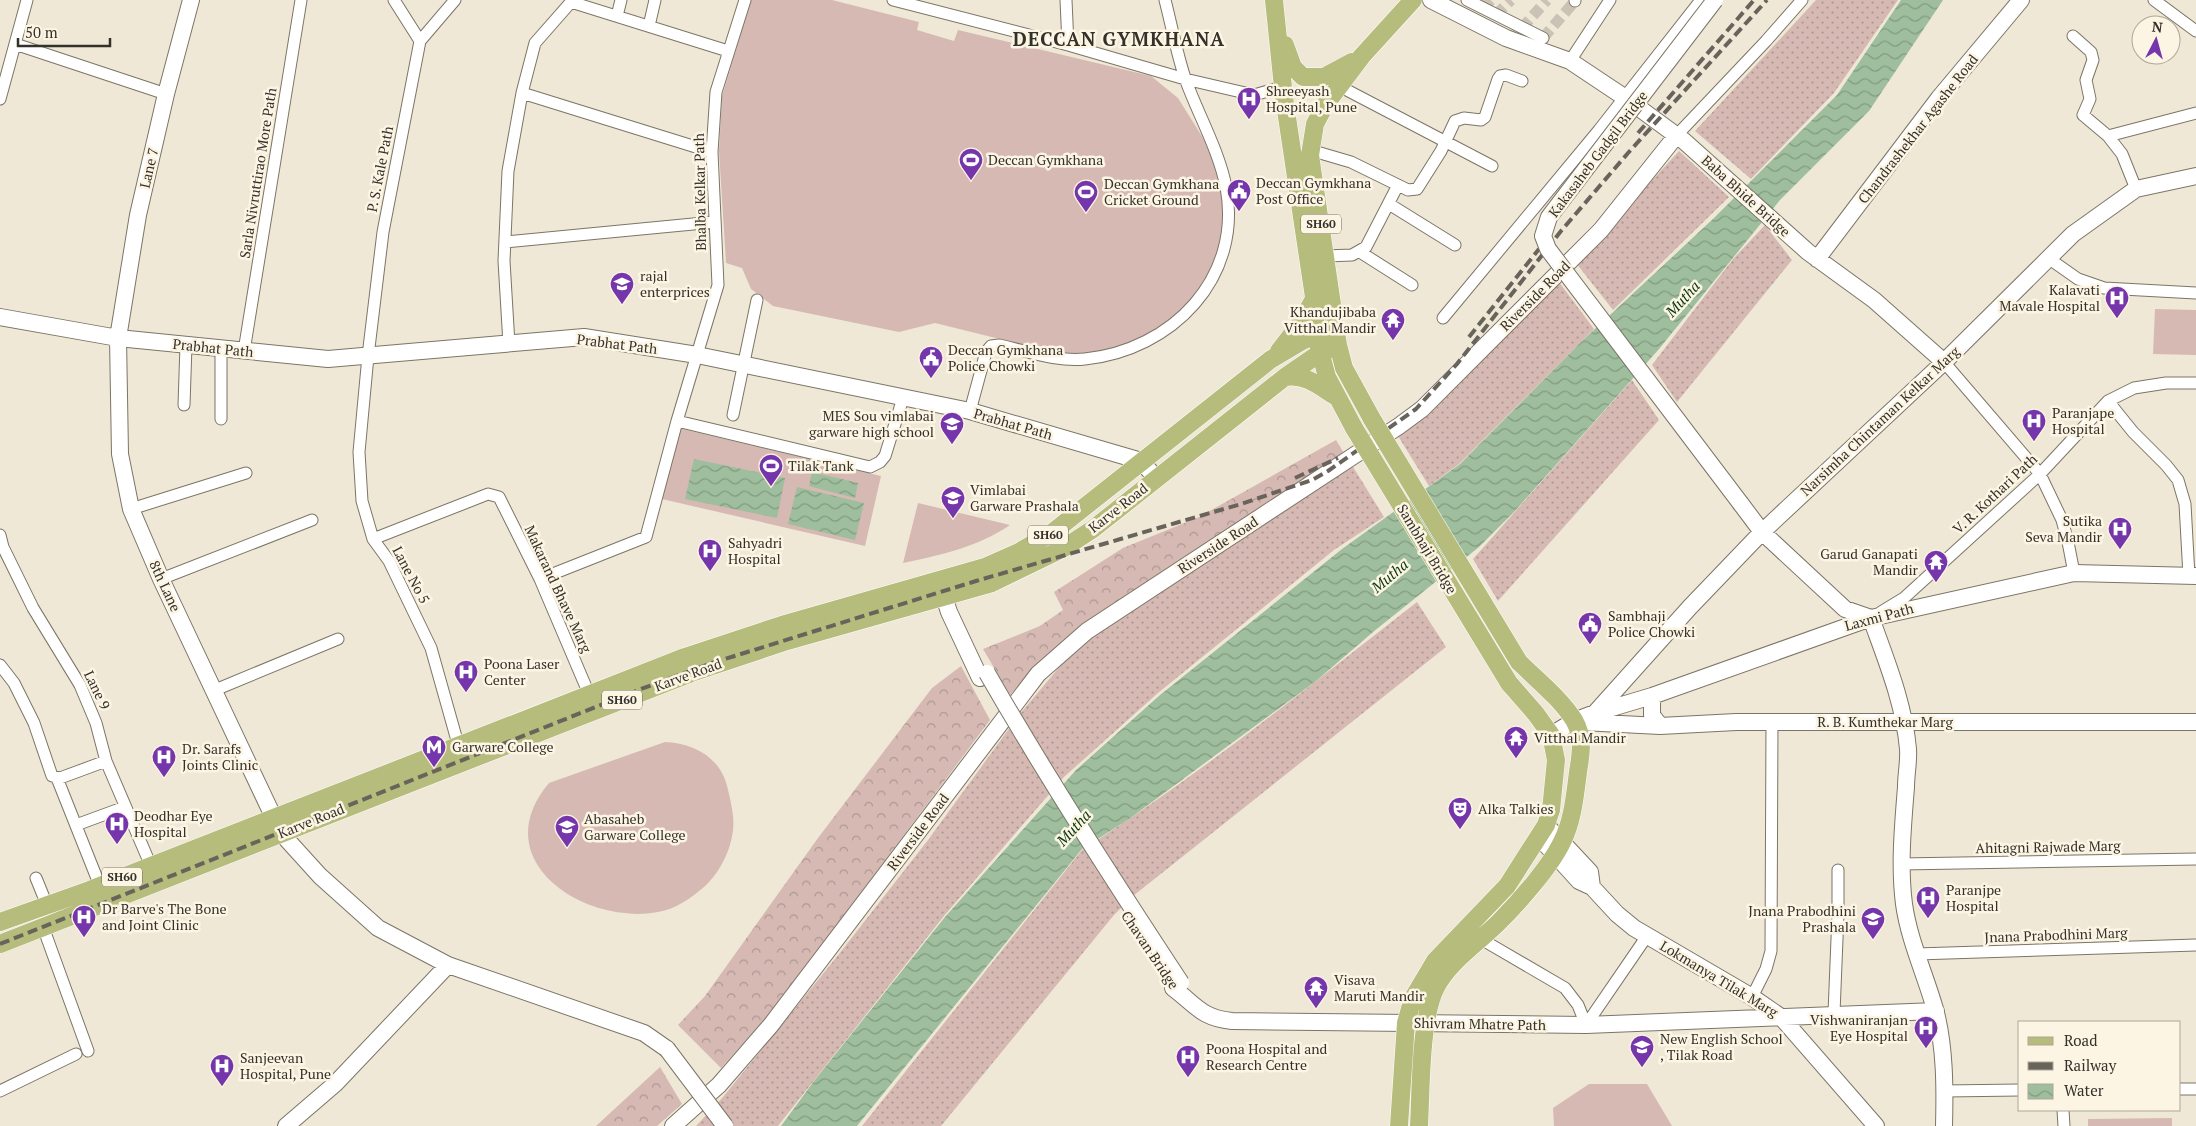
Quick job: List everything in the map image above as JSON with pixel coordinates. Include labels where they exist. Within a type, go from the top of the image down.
[{"type":"main road","name":"SH60","points":[[1274,0],[1282,87],[1314,299],[1316,336],[1320,353]]},
{"type":"main road","name":"SH60","points":[[1336,336],[1311,146],[1319,114],[1336,89],[1362,56],[1413,0]]},
{"type":"main road","points":[[1277,21],[1293,67],[1303,77],[1324,78],[1362,56]]},
{"type":"main road","points":[[1270,360],[1300,324],[1314,299]]},
{"type":"main road","name":"Karve Road","points":[[0,922],[151,866],[278,825],[690,673],[946,588],[1019,552],[1054,532],[1270,360],[1292,346],[1316,336],[1336,336]]},
{"type":"main road","name":"Karve Road","points":[[0,944],[278,825],[458,744],[685,657],[782,625],[946,588],[992,583],[1064,548],[1092,529],[1285,377],[1320,353],[1336,336]]},
{"type":"main road","name":"Sambhaji Bridge","points":[[1336,336],[1344,368],[1372,419],[1519,662],[1574,721]]},
{"type":"main road","name":"Sambhaji Bridge","points":[[1320,353],[1335,396],[1354,428],[1509,683],[1536,714],[1551,735]]},
{"type":"main road","points":[[1285,377],[1296,375],[1307,378],[1335,396]]},
{"type":"main road","points":[[1419,1126],[1426,1024],[1436,987],[1447,972],[1522,896],[1558,847],[1572,814],[1582,744],[1574,721]]},
{"type":"main road","points":[[1399,1126],[1406,1023],[1413,998],[1435,962],[1507,886],[1542,831],[1551,810],[1556,760],[1551,735]]},
{"type":"street","points":[[0,99],[27,0]]},
{"type":"street","name":"Lane 7","points":[[118,338],[138,215],[166,94],[191,0]]},
{"type":"street","name":"Sarla Nivruttirao More Path","points":[[244,351],[302,0]]},
{"type":"street","points":[[394,0],[420,41]]},
{"type":"street","name":"P. S. Kale Path","points":[[368,356],[383,232],[420,41],[455,0]]},
{"type":"street","points":[[617,16],[621,0]]},
{"type":"street","points":[[649,26],[656,0]]},
{"type":"street","name":"Bhalba Kelkar Path","points":[[540,579],[646,537],[677,420],[718,285],[712,152],[716,92],[745,0]]},
{"type":"street","points":[[893,0],[1185,79],[1254,94],[1282,87]]},
{"type":"street","points":[[1066,0],[1068,46]]},
{"type":"street","points":[[970,411],[986,352],[991,346],[999,345],[1068,359],[1112,355],[1139,345],[1163,332],[1185,315],[1203,293],[1216,269],[1225,242],[1228,201],[1218,160],[1185,79],[1165,0]]},
{"type":"street","name":"Baba Bhide Bridge","points":[[1431,0],[1450,4],[1506,38],[1570,61],[1624,97],[1680,138],[1813,256],[1874,300],[1944,362]]},
{"type":"street","points":[[1467,0],[1543,38]]},
{"type":"street","points":[[1570,61],[1610,0]]},
{"type":"street","points":[[1443,318],[1701,0]]},
{"type":"street","name":"Kakasaheb Gadgil Bridge","points":[[1715,0],[1549,217],[1543,236],[1548,249],[1762,532]]},
{"type":"street","name":"Riverside Road","points":[[673,1126],[719,1085],[771,1025],[1024,692],[1048,665],[1086,631],[1399,426],[1422,409],[1601,230],[1802,0]]},
{"type":"street","name":"Chandrashekhar Agashe Road","points":[[1813,256],[1939,98],[2021,0]]},
{"type":"street","points":[[2154,0],[2196,31]]},
{"type":"street","points":[[509,344],[505,242],[508,171],[522,93],[535,43],[571,2],[728,50]]},
{"type":"street","points":[[2073,36],[2091,52],[2093,60],[2086,80],[2090,99],[2084,115],[2108,136],[2122,154],[2136,189]]},
{"type":"street","points":[[15,44],[166,94]]},
{"type":"street","points":[[1311,146],[1351,162],[1408,190],[1417,190],[1435,162],[1451,125],[1458,118],[1476,120],[1485,117],[1500,76],[1506,75],[1522,81]]},
{"type":"street","points":[[1336,89],[1445,140],[1492,166]]},
{"type":"street","points":[[522,93],[712,152]]},
{"type":"street","points":[[2108,136],[2196,113]]},
{"type":"street","name":"Narsimha Chintaman Kelkar Marg","points":[[1595,713],[1690,607],[1762,532],[1944,362],[2073,234],[2136,189],[2196,176]]},
{"type":"street","points":[[1325,256],[1352,255],[1366,247],[1398,185]]},
{"type":"street","points":[[1389,204],[1455,244]]},
{"type":"street","points":[[505,242],[714,222]]},
{"type":"street","points":[[1360,252],[1412,285]]},
{"type":"street","points":[[2048,258],[2078,279],[2104,288],[2196,293]]},
{"type":"street","points":[[733,415],[757,300]]},
{"type":"street","name":"Prabhat Path","points":[[0,317],[118,338],[328,359],[584,337],[697,355],[970,411],[1141,461]]},
{"type":"street","name":"8th Lane","points":[[118,338],[120,454],[131,509],[161,579],[278,825],[320,876],[378,928],[448,965],[644,1033],[666,1049],[725,1126]]},
{"type":"street","points":[[184,405],[186,345]]},
{"type":"street","points":[[220,419],[222,348]]},
{"type":"street","name":"Lane No 5","points":[[368,356],[359,452],[362,501],[373,540],[389,561],[431,648],[458,744]]},
{"type":"street","points":[[1944,362],[2040,474],[2062,520],[2074,573]]},
{"type":"street","name":"V. R. Kothari Path","points":[[1870,618],[1904,598],[2040,474],[2108,401],[2134,388],[2166,383],[2196,383]]},
{"type":"street","points":[[677,420],[870,467],[880,462],[885,456],[903,398]]},
{"type":"street","points":[[2108,401],[2133,432],[2166,465],[2178,480],[2185,504],[2192,576]]},
{"type":"street","points":[[1141,461],[1156,478]]},
{"type":"street","points":[[131,509],[246,474]]},
{"type":"street","name":"Makarand Bhave Marg","points":[[373,540],[488,494],[499,497],[540,579],[589,694]]},
{"type":"street","points":[[161,579],[312,520]]},
{"type":"street","points":[[1762,532],[1846,609],[1870,618],[1896,690],[1904,722],[1908,750],[1901,864],[1904,904],[1909,929],[1936,1011],[1941,1040],[1944,1126]]},
{"type":"street","name":"Lane 9","points":[[0,535],[3,547],[32,608],[80,685],[96,722],[106,761],[151,866]]},
{"type":"street","name":"Laxmi Path","points":[[1551,735],[1574,721],[1595,713],[1652,696],[1870,618],[2074,573],[2192,576]]},
{"type":"street","name":"Chavan Bridge","points":[[946,588],[983,676],[1012,734],[1180,989]]},
{"type":"street","points":[[215,690],[338,639]]},
{"type":"street","points":[[0,665],[14,683],[34,723],[51,773],[57,778],[100,886]]},
{"type":"street","points":[[1652,696],[1652,715],[1660,726]]},
{"type":"street","name":"R. B. Kumthekar Marg","points":[[1574,721],[1660,726],[1772,722],[2196,722]]},
{"type":"street","points":[[1752,997],[1766,969],[1771,951],[1772,722]]},
{"type":"street","points":[[57,778],[106,761]]},
{"type":"street","points":[[76,825],[125,807]]},
{"type":"street","name":"Lokmanya Tilak Marg","points":[[1542,831],[1558,847],[1590,872],[1592,887],[1617,914],[1647,936],[1752,997],[1781,1017],[1876,1126]]},
{"type":"street","name":"Ahitagni Rajwade Marg","points":[[1901,864],[2196,859]]},
{"type":"street","points":[[1834,1014],[1838,870]]},
{"type":"street","points":[[36,878],[47,905]]},
{"type":"street","points":[[43,927],[88,1051]]},
{"type":"street","points":[[1586,1025],[1647,936]]},
{"type":"street","points":[[1480,939],[1565,988],[1578,1005],[1586,1025]]},
{"type":"street","name":"Jnana Prabodhini Marg","points":[[1917,954],[2196,945]]},
{"type":"street","points":[[286,1126],[335,1084],[448,965]]},
{"type":"street","name":"Shivram Mhatre Path","points":[[1180,989],[1206,1014],[1216,1020],[1586,1025],[1936,1011]]},
{"type":"street","points":[[0,1091],[76,1054]]},
{"type":"street","points":[[2181,1089],[2196,1089]]},
{"type":"street","points":[[1944,1091],[2018,1090]]},
{"type":"street","points":[[2064,1111],[2064,1126]]},
{"type":"green space","name":"Deccan Gymkhana","points":[[751,0],[832,0],[919,22],[917,30],[954,41],[958,30],[1151,76],[1178,98],[1210,149],[1220,174],[1225,215],[1214,268],[1183,313],[1125,348],[1068,356],[935,323],[899,332],[773,306],[751,289],[742,268],[726,263],[719,151],[722,96]]},
{"type":"green space","points":[[1816,0],[1898,0],[1834,93],[1751,179],[1695,131]]},
{"type":"green space","points":[[1679,151],[1729,197],[1613,310],[1576,263]]},
{"type":"green space","points":[[1765,225],[1792,260],[1677,402],[1652,365],[1733,259]]},
{"type":"green space","points":[[1559,282],[1594,329],[1459,464],[1429,486],[1398,436],[1419,422]]},
{"type":"green space","points":[[2155,309],[2196,310],[2196,355],[2153,354]]},
{"type":"green space","points":[[1632,380],[1659,420],[1498,601],[1473,559]]},
{"type":"green space","name":"Tilak Tank","points":[[678,428],[881,476],[865,546],[662,499]]},
{"type":"green space","points":[[1336,440],[1348,460],[1045,658],[1010,695],[983,649],[1040,626],[1063,610],[1054,592],[1123,548],[1199,517]]},
{"type":"green space","points":[[1350,462],[1384,517],[1334,550],[1158,693],[1064,777],[944,916],[778,1126],[696,1126],[723,1097],[839,954],[928,840],[1019,715],[1077,646]]},
{"type":"green space","points":[[918,503],[1010,525],[972,545],[903,563]]},
{"type":"green space","points":[[1417,602],[1446,647],[1133,896],[1114,915],[941,1126],[862,1126],[1082,850],[1210,761]]},
{"type":"green space","points":[[961,666],[990,720],[771,1013],[721,1068],[678,1025],[705,996],[818,838],[932,688]]},
{"type":"green space","points":[[665,742],[686,745],[705,754],[720,769],[725,779],[732,806],[733,826],[730,845],[717,873],[699,891],[665,911],[629,914],[601,909],[574,898],[551,882],[535,861],[528,838],[532,811],[549,783]]},
{"type":"green space","points":[[660,1067],[682,1104],[657,1126],[596,1126]]},
{"type":"green space","points":[[1589,1084],[1647,1084],[1672,1126],[1554,1126],[1553,1108]]},
{"type":"green space","points":[[2172,1118],[2172,1126],[2088,1126],[2088,1119]]},
{"type":"water","name":"Mutha","points":[[1901,0],[1943,0],[1869,111],[1780,200],[1659,349],[1514,512],[1479,547],[1373,632],[1316,681],[1129,819],[1082,849],[857,1126],[781,1126],[814,1081],[945,917],[1076,770],[1160,695],[1342,549],[1460,464],[1581,342],[1714,218],[1837,95]]},
{"type":"water","points":[[694,459],[785,478],[777,518],[685,499]]},
{"type":"water","points":[[812,472],[858,483],[855,498],[809,486]]},
{"type":"water","points":[[797,487],[864,503],[855,540],[788,524]]},
{"type":"tunnel","points":[[1483,8],[1491,0]]},
{"type":"tunnel","points":[[1496,15],[1511,0]]},
{"type":"tunnel","points":[[1522,28],[1547,0]]},
{"type":"tunnel","points":[[1543,38],[1575,1]]},
{"type":"railway","points":[[1638,133],[1754,0]]},
{"type":"railway","points":[[0,944],[641,689],[712,663],[976,581],[1241,504],[1312,480],[1328,471],[1416,409],[1457,364],[1561,231],[1628,153],[1767,0]]},
{"type":"railway","points":[[1469,337],[1539,249]]},
{"type":"railway","points":[[1295,478],[1338,458]]},
{"type":"place","name":"Shreeyash Hospital, Pune","points":[[1249,120]]},
{"type":"place","name":"Deccan Gymkhana","points":[[971,181]]},
{"type":"place","name":"Deccan Gymkhana Post Office","points":[[1239,212]]},
{"type":"place","name":"Deccan Gymkhana Cricket Ground","points":[[1086,213]]},
{"type":"place","name":"rajal enterprices","points":[[622,305]]},
{"type":"place","name":"Kalavati Mavale Hospital","points":[[2117,319]]},
{"type":"place","name":"Khandujibaba Vitthal Mandir","points":[[1393,341]]},
{"type":"place","name":"Deccan Gymkhana Police Chowki","points":[[931,379]]},
{"type":"place","name":"Paranjape Hospital","points":[[2034,442]]},
{"type":"place","name":"MES Sou vimlabai garware high school","points":[[952,445]]},
{"type":"place","name":"Tilak Tank","points":[[771,487]]},
{"type":"place","name":"Vimlabai Garware Prashala","points":[[953,519]]},
{"type":"place","name":"Sutika Seva Mandir","points":[[2120,550]]},
{"type":"place","name":"Sahyadri Hospital","points":[[710,572]]},
{"type":"place","name":"Garud Ganapati Mandir","points":[[1936,583]]},
{"type":"place","name":"Sambhaji Police Chowki","points":[[1590,645]]},
{"type":"place","name":"Poona Laser Center","points":[[466,693]]},
{"type":"place","name":"Vitthal Mandir","points":[[1516,759]]},
{"type":"place","name":"Garware College","points":[[434,768]]},
{"type":"place","name":"Dr. Sarafs Joints Clinic","points":[[164,778]]},
{"type":"place","name":"Alka Talkies","points":[[1460,830]]},
{"type":"place","name":"Deodhar Eye Hospital","points":[[117,845]]},
{"type":"place","name":"Abasaheb Garware College","points":[[567,848]]},
{"type":"place","name":"Paranjpe Hospital","points":[[1928,919]]},
{"type":"place","name":"Dr Barve's The Bone and Joint Clinic","points":[[84,938]]},
{"type":"place","name":"Jnana Prabodhini Prashala","points":[[1873,940]]},
{"type":"place","name":"Visava Maruti Mandir","points":[[1316,1009]]},
{"type":"place","name":"Vishwaniranjan Eye Hospital","points":[[1926,1049]]},
{"type":"place","name":"New English School , Tilak Road","points":[[1642,1068]]},
{"type":"place","name":"Poona Hospital and Research Centre","points":[[1188,1078]]},
{"type":"place","name":"Sanjeevan Hospital, Pune","points":[[222,1087]]},
{"type":"district","name":"DECCAN GYMKHANA","points":[[1119,39]]}]
